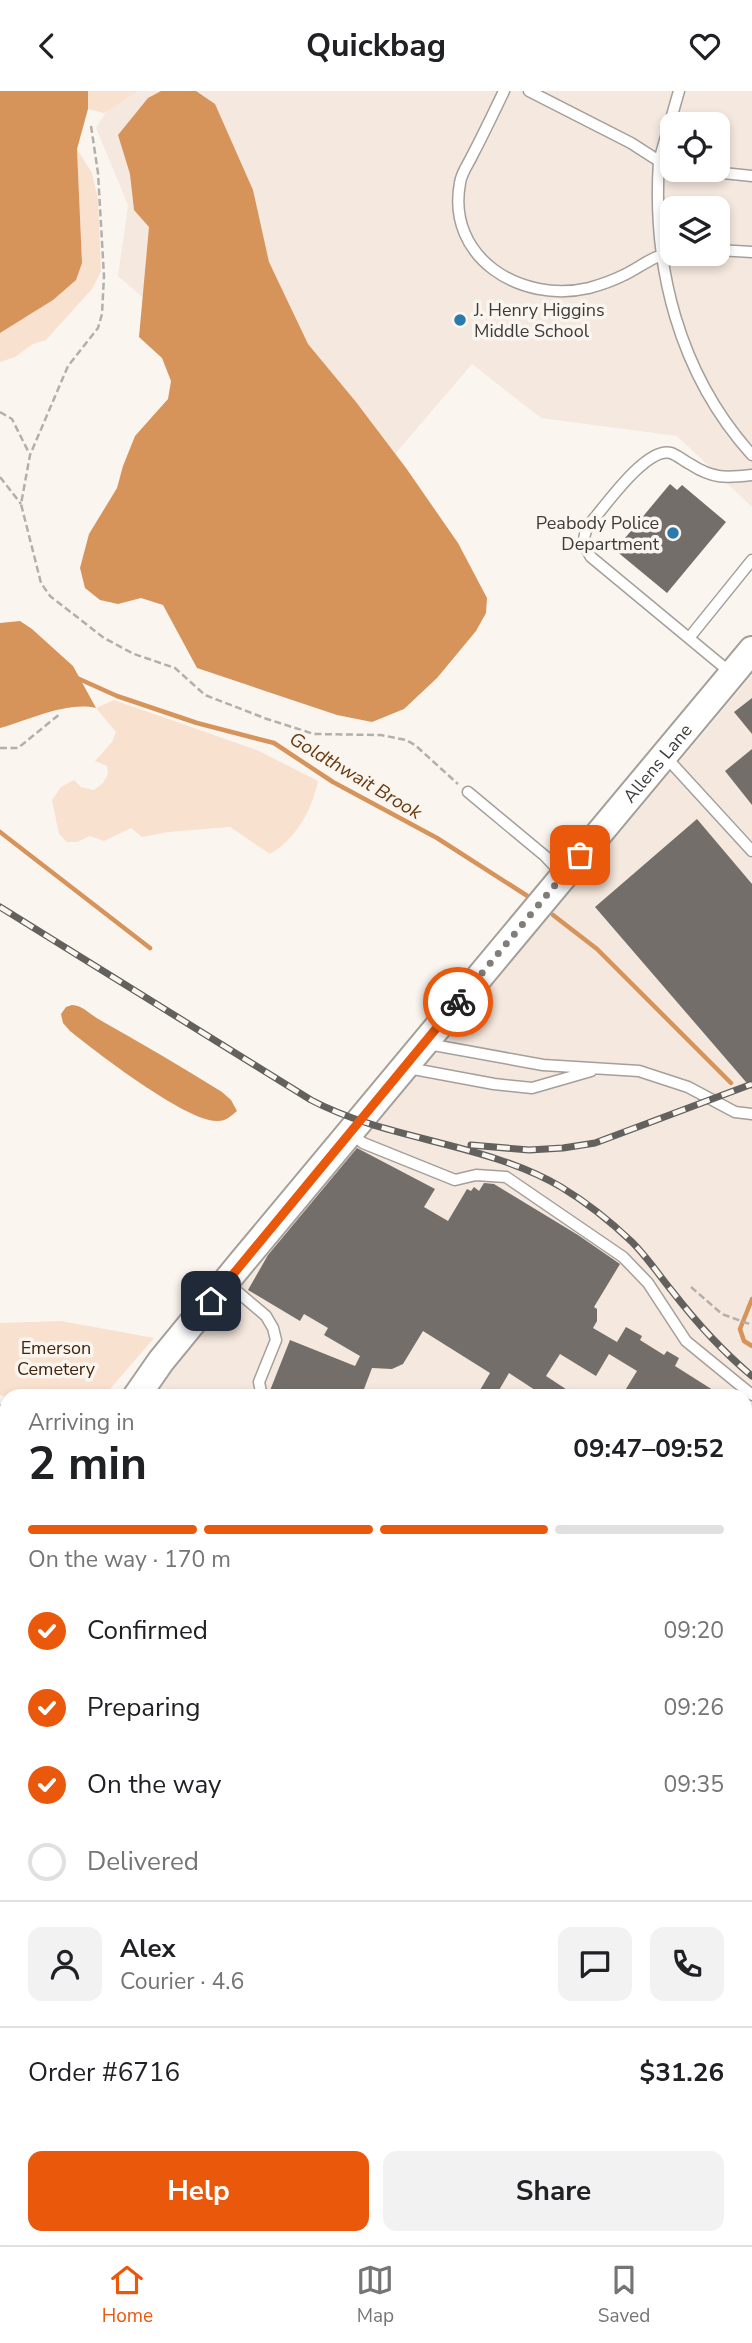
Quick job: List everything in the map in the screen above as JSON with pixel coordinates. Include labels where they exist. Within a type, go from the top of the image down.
[{"type":"street","name":"Allens Lane","points":[[142,1389],[226,1282],[752,650]]},
{"type":"lane","points":[[504,91],[460,180],[458,204],[462,230],[473,251],[491,269],[534,289],[561,291],[588,288],[623,276],[660,254],[657,191],[659,160],[679,91]]},
{"type":"lane","points":[[529,91],[659,160]]},
{"type":"lane","points":[[730,174],[752,176]]},
{"type":"lane","points":[[730,251],[752,252]]},
{"type":"lane","points":[[663,266],[679,335],[717,411],[752,455]]},
{"type":"lane","points":[[732,673],[590,557],[583,546],[584,535],[588,526],[643,463],[660,453],[672,453],[710,476],[729,478],[752,475]]},
{"type":"lane","points":[[688,638],[752,560]]},
{"type":"lane","points":[[664,755],[752,851]]},
{"type":"lane","points":[[468,792],[564,875]]},
{"type":"lane","points":[[424,1043],[543,1065],[639,1071],[688,1087],[736,1112],[752,1114]]},
{"type":"lane","points":[[404,1067],[494,1084],[532,1088],[596,1070]]},
{"type":"lane","points":[[350,1132],[363,1143],[455,1180],[476,1175],[506,1177],[566,1216],[623,1257],[648,1283],[686,1341],[745,1389]]},
{"type":"lane","points":[[226,1282],[266,1317],[273,1328],[276,1340],[259,1381],[260,1389]]},
{"type":"path","points":[[21,504],[30,455],[68,366],[98,328],[102,314],[104,276],[98,173],[91,126]]},
{"type":"path","points":[[0,412],[12,419],[30,455]]},
{"type":"path","points":[[0,477],[21,504],[41,583],[50,596],[104,638],[134,654],[175,669],[205,695],[293,729],[314,734],[381,736],[406,740],[468,792]]},
{"type":"path","points":[[0,748],[18,748],[61,713]]},
{"type":"path","points":[[691,1287],[722,1314],[750,1325]]},
{"type":"shaded area","points":[[0,91],[88,91],[88,109],[77,149],[82,263],[76,280],[53,300],[0,333]]},
{"type":"shaded area","name":"J. Henry Higgins Middle School","points":[[120,91],[752,91],[752,507],[677,436],[541,418],[472,364],[365,489],[118,276],[128,205],[96,128]]},
{"type":"shaded area","points":[[161,91],[196,91],[215,104],[253,190],[269,262],[308,344],[406,468],[458,543],[487,598],[486,613],[476,631],[437,678],[404,709],[372,722],[337,715],[197,668],[163,605],[141,598],[118,604],[100,600],[85,588],[80,568],[89,534],[117,488],[135,436],[168,399],[171,381],[162,358],[139,337],[149,227],[134,210],[130,174],[118,135],[148,98]]},
{"type":"shaded area","points":[[20,621],[73,666],[96,708],[61,709],[0,728],[0,623]]},
{"type":"shaded area","points":[[752,675],[752,1389],[153,1389]]},
{"type":"shaded area","points":[[72,1005],[222,1092],[231,1100],[237,1111],[221,1121],[204,1119],[142,1085],[63,1023],[61,1014],[66,1007]]},
{"type":"green space","points":[[88,91],[138,91],[104,113],[88,109]]},
{"type":"green space","points":[[77,149],[92,173],[98,199],[101,271],[92,289],[46,340],[0,362],[0,333],[53,300],[82,263]]},
{"type":"green space","points":[[114,700],[257,750],[318,781],[312,803],[302,823],[288,840],[270,854],[230,827],[142,837],[131,828],[104,841],[90,836],[77,842],[67,842],[59,834],[52,800],[61,787],[74,780],[81,787],[94,790],[103,783],[108,774],[107,766],[95,761],[112,742],[116,732],[96,708]]},
{"type":"green space","name":"Emerson Cemetery","points":[[61,1321],[154,1338],[110,1389],[0,1389],[0,1323]]},
{"type":"building","points":[[670,484],[677,490],[682,485],[726,522],[667,593],[615,550]]},
{"type":"building","points":[[752,698],[752,734],[734,712]]},
{"type":"building","points":[[752,749],[752,805],[725,771]]},
{"type":"building","points":[[697,819],[752,884],[752,1089],[595,907]]},
{"type":"building","points":[[357,1148],[435,1189],[424,1207],[448,1221],[467,1189],[471,1191],[474,1187],[479,1191],[484,1183],[494,1184],[620,1264],[594,1307],[597,1309],[597,1321],[593,1328],[617,1342],[626,1327],[642,1336],[640,1340],[664,1355],[667,1351],[679,1358],[675,1366],[711,1389],[626,1389],[637,1371],[609,1354],[596,1376],[560,1354],[546,1376],[566,1389],[533,1389],[509,1373],[500,1389],[481,1389],[490,1373],[423,1331],[403,1364],[392,1369],[372,1368],[364,1389],[271,1389],[290,1340],[355,1366],[360,1356],[324,1335],[328,1328],[304,1314],[300,1321],[248,1290],[268,1255]]},
{"type":"waterway","name":"Goldthwait Brook","points":[[77,678],[117,696],[197,723],[274,743],[333,782],[437,838],[529,897]]},
{"type":"waterway","points":[[0,832],[150,948]]},
{"type":"waterway","name":"Goldthwait Brook","points":[[553,915],[597,949],[731,1083]]},
{"type":"waterway","name":"Goldthwait Brook","points":[[752,1299],[740,1329],[744,1341],[752,1346]]},
{"type":"railway","points":[[0,907],[311,1100],[372,1125],[500,1160],[561,1187],[598,1212],[632,1242],[700,1325],[752,1376]]},
{"type":"railway","points":[[471,1145],[529,1150],[595,1143],[752,1084]]},
{"type":"way so far","points":[[458,1002],[580,855]]},
{"type":"place","name":"J. Henry Higgins Middle School","points":[[460,320]]},
{"type":"place","name":"Peabody Police Department","points":[[673,533]]},
{"type":"route","points":[[211,1301],[458,1002]]}]
